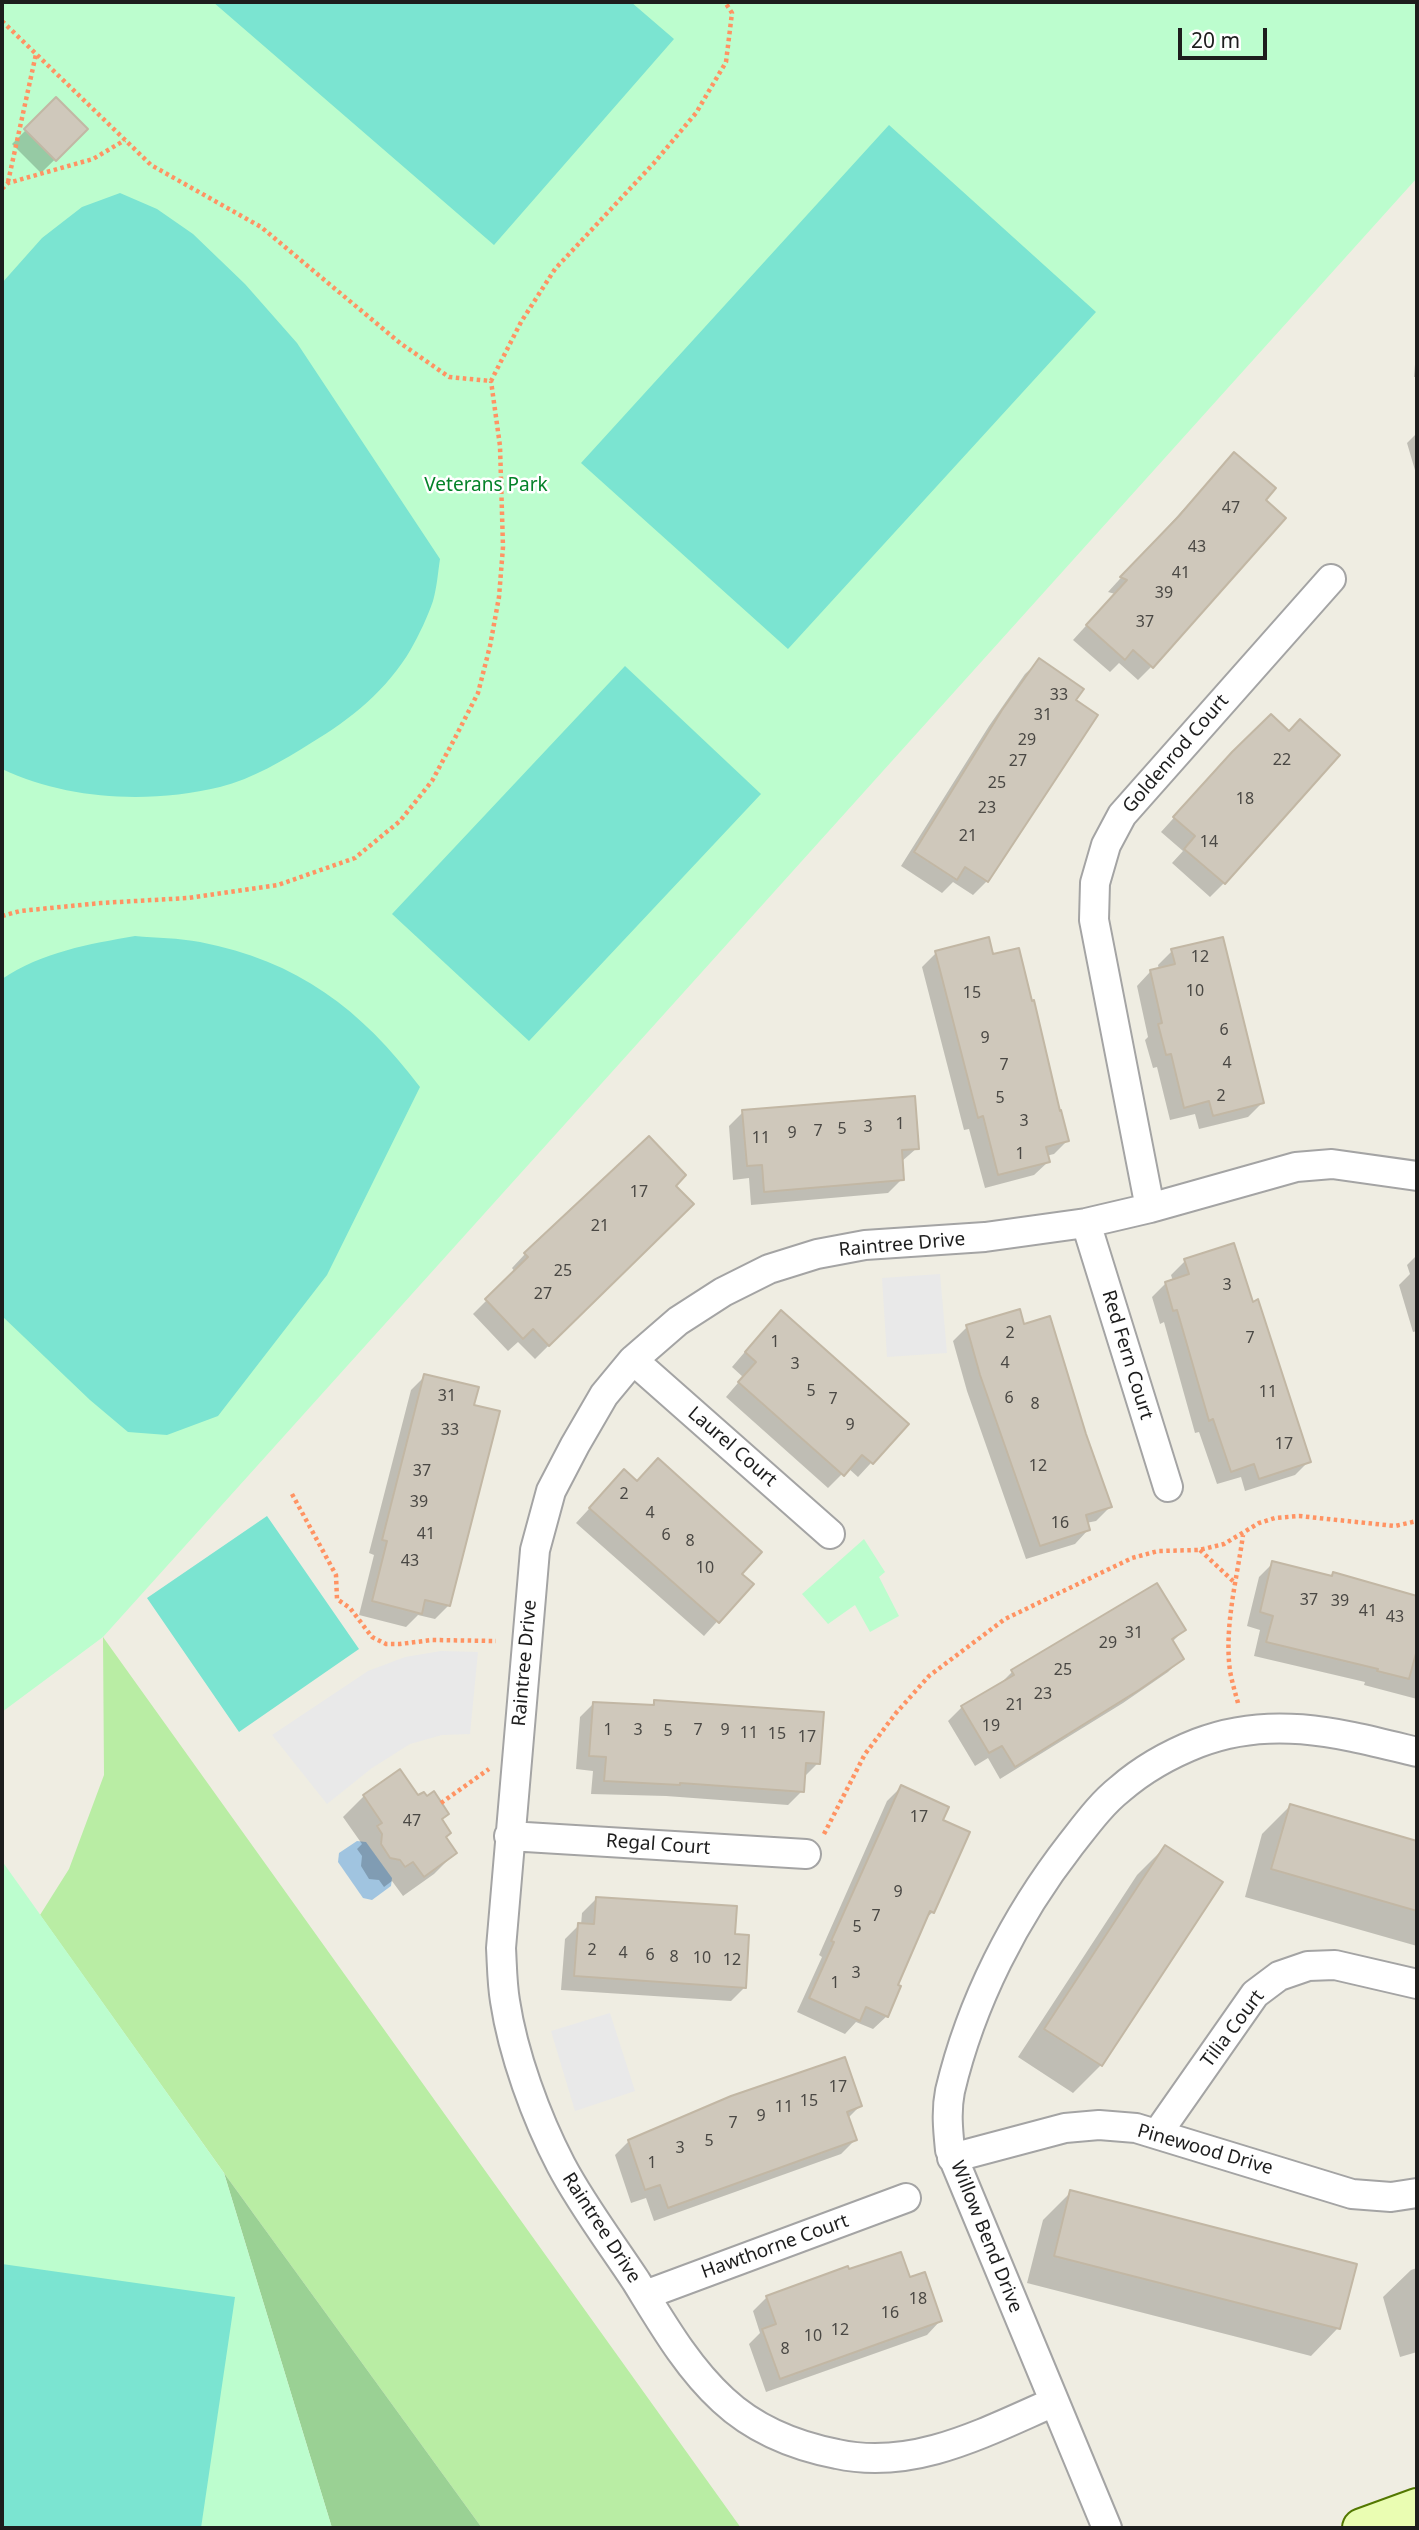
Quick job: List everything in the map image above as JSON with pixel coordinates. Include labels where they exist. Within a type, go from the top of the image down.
[{"type":"street","name":"Goldenrod Court","points":[[1150,1208],[1094,920],[1095,883],[1106,845],[1132,801],[1331,579]]},
{"type":"street","name":"Raintree Drive","points":[[1054,2402],[964,2442],[924,2454],[880,2458],[839,2455],[784,2438],[762,2428],[725,2402],[693,2370],[562,2168],[538,2116],[523,2068],[505,2001],[501,1948],[535,1550],[551,1491],[604,1395],[633,1360],[678,1321],[723,1292],[769,1269],[817,1254],[865,1245],[985,1237],[1086,1223],[1296,1167],[1332,1164],[1417,1176]]},
{"type":"street","name":"Red Fern Court","points":[[1086,1223],[1168,1487]]},
{"type":"street","name":"Laurel Court","points":[[633,1360],[830,1534]]},
{"type":"street","name":"Willow Bend Drive","points":[[1107,2528],[952,2158],[947,2122],[950,2092],[975,2012],[1007,1941],[1048,1874],[1089,1821],[1119,1789],[1155,1763],[1199,1742],[1242,1731],[1287,1727],[1326,1730],[1417,1752]]},
{"type":"street","name":"Regal Court","points":[[509,1836],[806,1854]]},
{"type":"street","name":"Tilia Court","points":[[1157,2134],[1255,1994],[1279,1976],[1308,1966],[1335,1965],[1417,1984]]},
{"type":"street","name":"Pinewood Drive","points":[[952,2158],[1065,2128],[1099,2125],[1136,2128],[1352,2194],[1391,2197],[1417,2193]]},
{"type":"street","name":"Hawthorne Court","points":[[645,2295],[906,2198]]},
{"type":"street","points":[[1362,2528],[1417,2508]]},
{"type":"path","points":[[2,916],[101,903],[188,898],[278,885],[355,858],[400,821],[432,781],[478,693],[499,597],[503,547],[500,446],[491,381],[521,322],[555,269],[654,163],[696,113],[726,62],[732,13],[725,2]]},
{"type":"path","points":[[2,21],[152,165],[261,227],[400,343],[449,377],[491,381]]},
{"type":"path","points":[[8,183],[36,54]]},
{"type":"path","points":[[2,189],[8,183],[93,159],[125,140]]},
{"type":"path","points":[[292,1494],[336,1575],[337,1599],[350,1608],[372,1637],[386,1644],[432,1640],[496,1642]]},
{"type":"path","points":[[806,1854],[819,1849],[865,1754],[896,1713],[929,1676],[1005,1619],[1132,1558],[1170,1550],[1199,1550],[1224,1544],[1275,1518],[1299,1516],[1395,1526],[1417,1521]]},
{"type":"path","points":[[1242,1731],[1230,1670],[1229,1639],[1234,1583],[1243,1534]]},
{"type":"path","points":[[1199,1550],[1234,1583]]},
{"type":"path","points":[[441,1802],[517,1752]]},
{"type":"green space","name":"Veterans Park","points":[[2,2],[1417,2],[1417,178],[103,1637],[2,1712]]},
{"type":"green space","points":[[864,1539],[885,1572],[879,1577],[899,1616],[870,1632],[855,1605],[828,1624],[802,1594]]},
{"type":"green space","points":[[103,1637],[741,2528],[482,2528],[224,2173],[40,1915],[69,1869],[104,1775]]},
{"type":"green space","points":[[2,1861],[224,2173],[332,2528],[2,2528]]},
{"type":"green space","points":[[224,2173],[482,2528],[332,2528]]},
{"type":"shaded area","points":[[213,2],[631,2],[674,39],[494,245]]},
{"type":"shaded area","points":[[889,125],[1096,312],[788,649],[581,463]]},
{"type":"shaded area","points":[[120,193],[157,209],[193,234],[245,284],[297,343],[440,559],[433,601],[411,649],[380,690],[354,714],[326,734],[256,774],[220,787],[165,796],[81,793],[27,779],[2,769],[2,283],[42,238],[82,207]]},
{"type":"shaded area","points":[[625,666],[761,794],[529,1041],[392,914]]},
{"type":"shaded area","points":[[135,936],[192,941],[235,950],[297,976],[325,992],[375,1034],[420,1087],[327,1275],[218,1416],[167,1435],[128,1432],[90,1400],[2,1316],[2,979],[50,956],[83,946]]},
{"type":"shaded area","points":[[940,1274],[947,1353],[887,1357],[882,1278]]},
{"type":"shaded area","points":[[267,1516],[359,1649],[239,1732],[147,1598]]},
{"type":"shaded area","points":[[441,1651],[478,1652],[470,1734],[442,1735],[410,1744],[372,1768],[327,1804],[272,1735],[368,1671],[405,1657]]},
{"type":"shaded area","points":[[357,1841],[366,1842],[392,1878],[391,1886],[372,1900],[363,1898],[338,1862],[339,1853]]},
{"type":"shaded area","points":[[610,2013],[635,2091],[575,2111],[551,2031]]},
{"type":"shaded area","points":[[2,2264],[235,2297],[201,2528],[2,2528]]},
{"type":"building","points":[[56,97],[88,129],[56,161],[24,129]]},
{"type":"building","points":[[1234,452],[1276,488],[1266,500],[1286,518],[1153,668],[1133,650],[1125,660],[1086,625],[1127,580],[1120,577],[1178,517]]},
{"type":"building","points":[[1039,658],[1084,689],[1076,700],[1098,715],[988,882],[965,867],[957,880],[914,852],[1002,710]]},
{"type":"building","points":[[1271,714],[1289,731],[1300,719],[1340,755],[1225,884],[1184,849],[1195,836],[1173,817]]},
{"type":"building","points":[[989,937],[993,954],[1019,948],[1069,1141],[1046,1147],[1050,1162],[998,1175],[983,1116],[978,1118],[935,951]]},
{"type":"building","points":[[1223,937],[1264,1103],[1213,1116],[1209,1101],[1184,1108],[1171,1054],[1166,1055],[1158,1024],[1162,1023],[1150,970],[1175,964],[1171,949]]},
{"type":"building","points":[[915,1096],[919,1149],[902,1150],[904,1180],[764,1192],[762,1165],[747,1166],[742,1110]]},
{"type":"building","points":[[649,1136],[686,1175],[676,1186],[694,1204],[549,1346],[533,1329],[523,1339],[485,1299],[528,1257],[524,1253]]},
{"type":"building","points":[[1234,1243],[1253,1302],[1258,1299],[1311,1462],[1259,1479],[1254,1464],[1231,1472],[1213,1419],[1209,1421],[1177,1310],[1173,1311],[1165,1282],[1189,1274],[1184,1259]]},
{"type":"building","points":[[1020,1309],[1024,1324],[1050,1316],[1086,1434],[1112,1507],[1086,1515],[1090,1530],[1040,1546],[980,1375],[966,1325]]},
{"type":"building","points":[[781,1310],[909,1424],[873,1464],[862,1455],[844,1476],[738,1382],[756,1362],[745,1352]]},
{"type":"building","points":[[424,1374],[479,1387],[474,1405],[500,1411],[450,1606],[425,1600],[422,1614],[372,1601],[387,1541],[382,1540]]},
{"type":"building","points":[[658,1458],[762,1552],[742,1574],[754,1584],[719,1623],[589,1508],[624,1469],[637,1481]]},
{"type":"building","points":[[1272,1561],[1332,1576],[1333,1572],[1417,1596],[1417,1650],[1409,1679],[1266,1642],[1273,1616],[1260,1612]]},
{"type":"building","points":[[1157,1583],[1186,1630],[1172,1639],[1184,1659],[1015,1767],[1002,1746],[989,1753],[961,1706],[1014,1675],[1011,1670]]},
{"type":"building","points":[[654,1700],[824,1712],[820,1764],[806,1763],[804,1792],[680,1783],[604,1781],[606,1757],[589,1756],[593,1702],[654,1705]]},
{"type":"building","points":[[400,1769],[418,1795],[424,1792],[427,1796],[434,1791],[449,1814],[442,1819],[451,1833],[446,1837],[457,1853],[424,1877],[413,1862],[405,1867],[400,1860],[390,1858],[381,1844],[382,1834],[377,1826],[382,1823],[363,1795]]},
{"type":"building","points":[[901,1785],[949,1807],[943,1820],[970,1832],[934,1913],[930,1911],[898,1985],[901,1986],[888,2017],[866,2007],[860,2021],[809,1998],[834,1942],[831,1941]]},
{"type":"building","points":[[1290,1804],[1417,1841],[1417,1911],[1271,1869]]},
{"type":"building","points":[[1165,1845],[1223,1882],[1102,2066],[1044,2029]]},
{"type":"building","points":[[596,1897],[737,1906],[735,1934],[749,1935],[746,1988],[574,1976],[578,1923],[594,1924]]},
{"type":"building","points":[[845,2057],[862,2106],[847,2112],[857,2140],[668,2208],[660,2185],[645,2190],[628,2140],[731,2096]]},
{"type":"building","points":[[1070,2190],[1357,2264],[1340,2329],[1054,2256]]},
{"type":"building","points":[[901,2252],[910,2277],[925,2272],[942,2321],[780,2379],[762,2329],[776,2324],[766,2296],[848,2266],[849,2269]]}]
